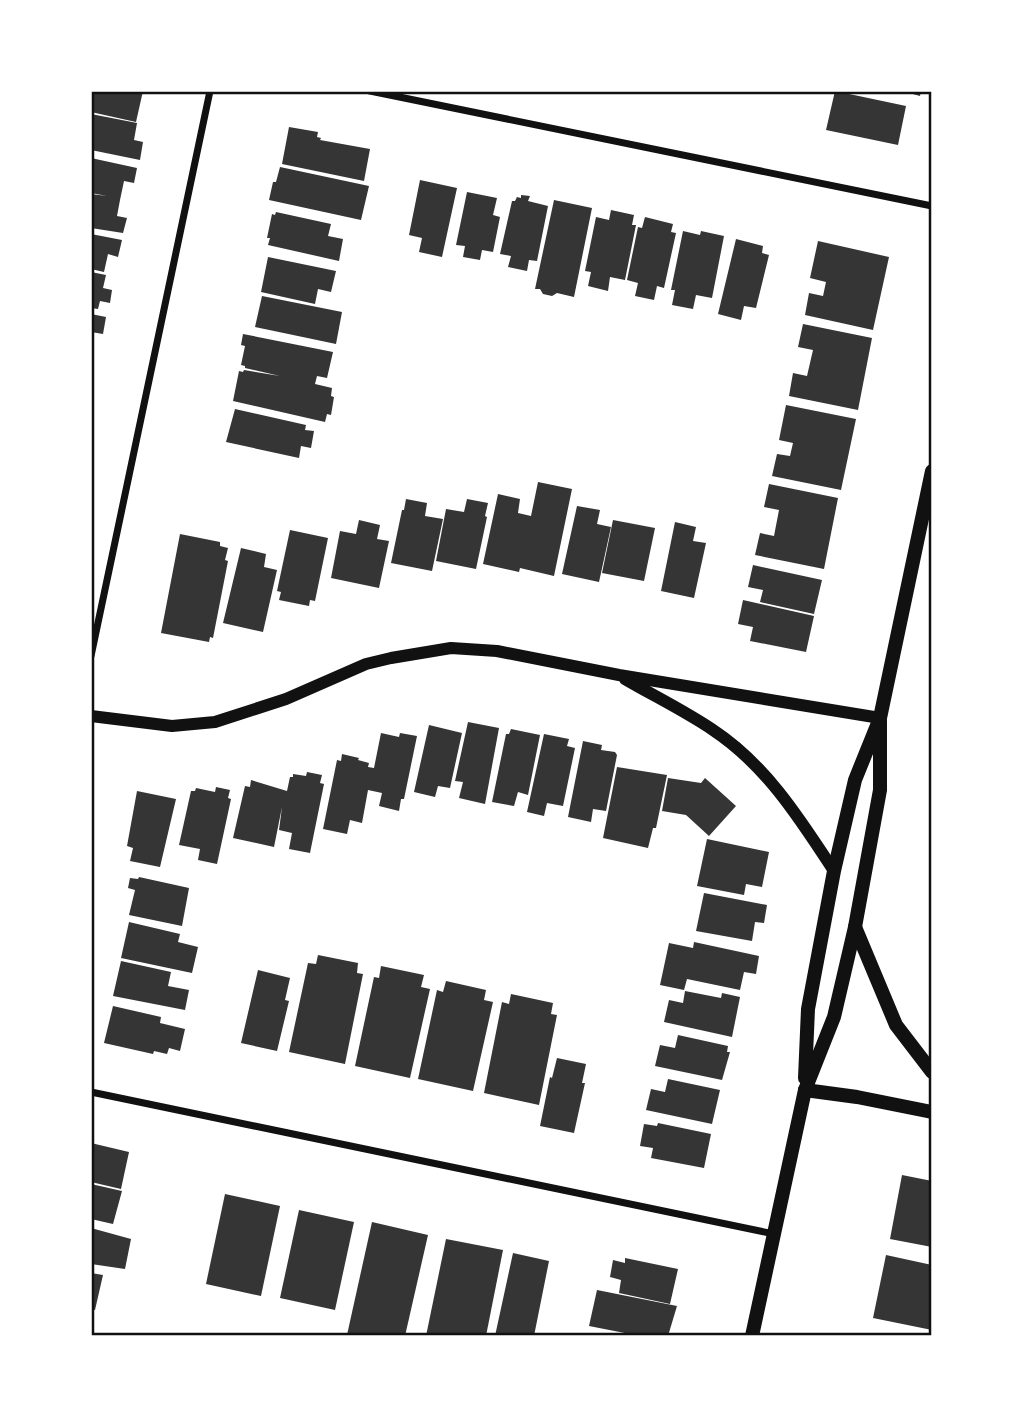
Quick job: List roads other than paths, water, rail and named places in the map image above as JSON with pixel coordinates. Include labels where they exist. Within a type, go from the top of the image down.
[{"type":"main road","points":[[752,1336],[805,1090],[808,1009],[834,871],[855,780],[880,718],[927,522],[932,471]]},
{"type":"main road","points":[[805,1090],[835,1017],[855,927],[880,790],[880,718]]},
{"type":"main road","points":[[855,927],[896,1025],[932,1072]]},
{"type":"main road","points":[[805,1090],[932,1112]]},
{"type":"street","points":[[91,656],[211,91]]},
{"type":"street","points":[[370,91],[932,206]]},
{"type":"street","points":[[91,716],[172,726],[215,722],[286,699],[366,664],[451,648],[497,651],[619,675],[880,718]]},
{"type":"street","points":[[619,675],[713,730],[753,764],[799,817],[834,871]]},
{"type":"street","points":[[91,1092],[774,1234]]}]
